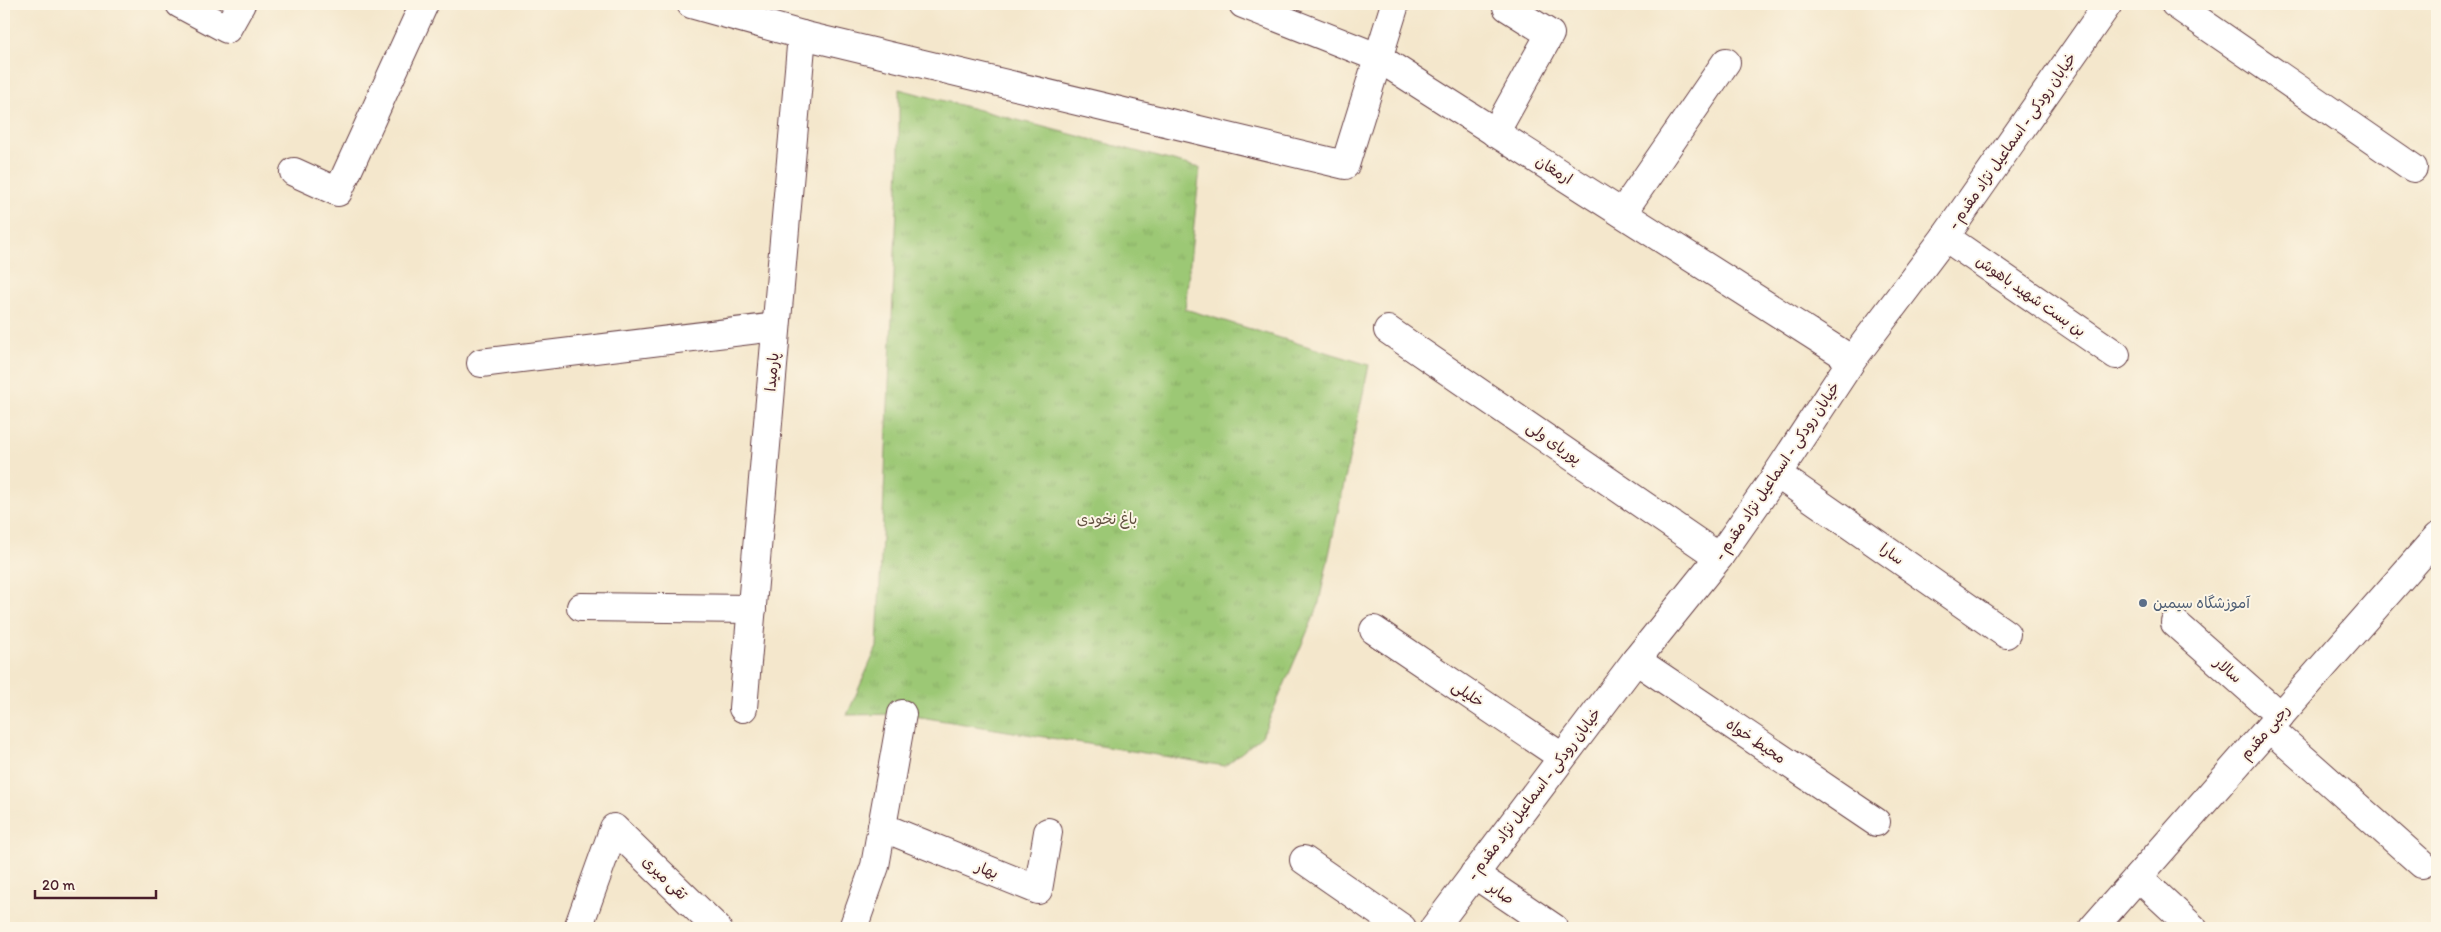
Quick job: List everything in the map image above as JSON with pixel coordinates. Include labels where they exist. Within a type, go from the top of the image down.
[{"type":"street","points":[[180,4],[227,29],[241,4]]},
{"type":"street","points":[[294,172],[338,192],[424,4]]},
{"type":"street","points":[[691,4],[802,36],[1345,165],[1395,4]]},
{"type":"street","name":"ارمغان","points":[[1243,4],[1377,57],[1852,360]]},
{"type":"street","points":[[1495,133],[1550,34],[1507,7],[1509,4]]},
{"type":"street","name":"- خیابان رودکی - اسماعیل نژاد مقدم","points":[[1434,928],[1636,660],[1719,557],[1778,474],[1852,360],[1945,237],[2108,4]]},
{"type":"street","points":[[2174,4],[2413,168]]},
{"type":"street","name":"پارمیدا","points":[[743,708],[802,36]]},
{"type":"street","points":[[1622,213],[1726,62]]},
{"type":"street","name":"بن بست شهید باهوش","points":[[1945,237],[2116,355]]},
{"type":"street","points":[[481,363],[776,327]]},
{"type":"street","name":"پوریای ولی","points":[[1388,330],[1719,557]]},
{"type":"street","name":"سارا","points":[[1778,474],[2006,634]]},
{"type":"street","name":"رجبی مقدم","points":[[2093,928],[2437,537]]},
{"type":"street","points":[[581,607],[752,609]]},
{"type":"street","name":"سالار","points":[[2175,623],[2274,722],[2422,864]]},
{"type":"street","name":"خلیلی","points":[[1374,630],[1562,757]]},
{"type":"street","name":"محیط خواه","points":[[1636,660],[1876,822]]},
{"type":"street","points":[[853,928],[874,866],[902,714]]},
{"type":"street","name":"تقی میری","points":[[578,928],[614,828],[717,928]]},
{"type":"street","name":"بهار","points":[[882,828],[1038,890],[1048,832]]},
{"type":"street","points":[[1304,860],[1402,928]]},
{"type":"street","name":"صابر","points":[[1474,874],[1554,928]]},
{"type":"street","points":[[2138,877],[2193,928]]},
{"type":"green space","name":"باغ نخودی","points":[[899,89],[1200,168],[1185,309],[1369,365],[1318,607],[1262,736],[1225,766],[902,714],[847,715],[877,647],[899,165]]},
{"type":"place","name":"آموزشگاه سیمین","points":[[2143,603]]}]
